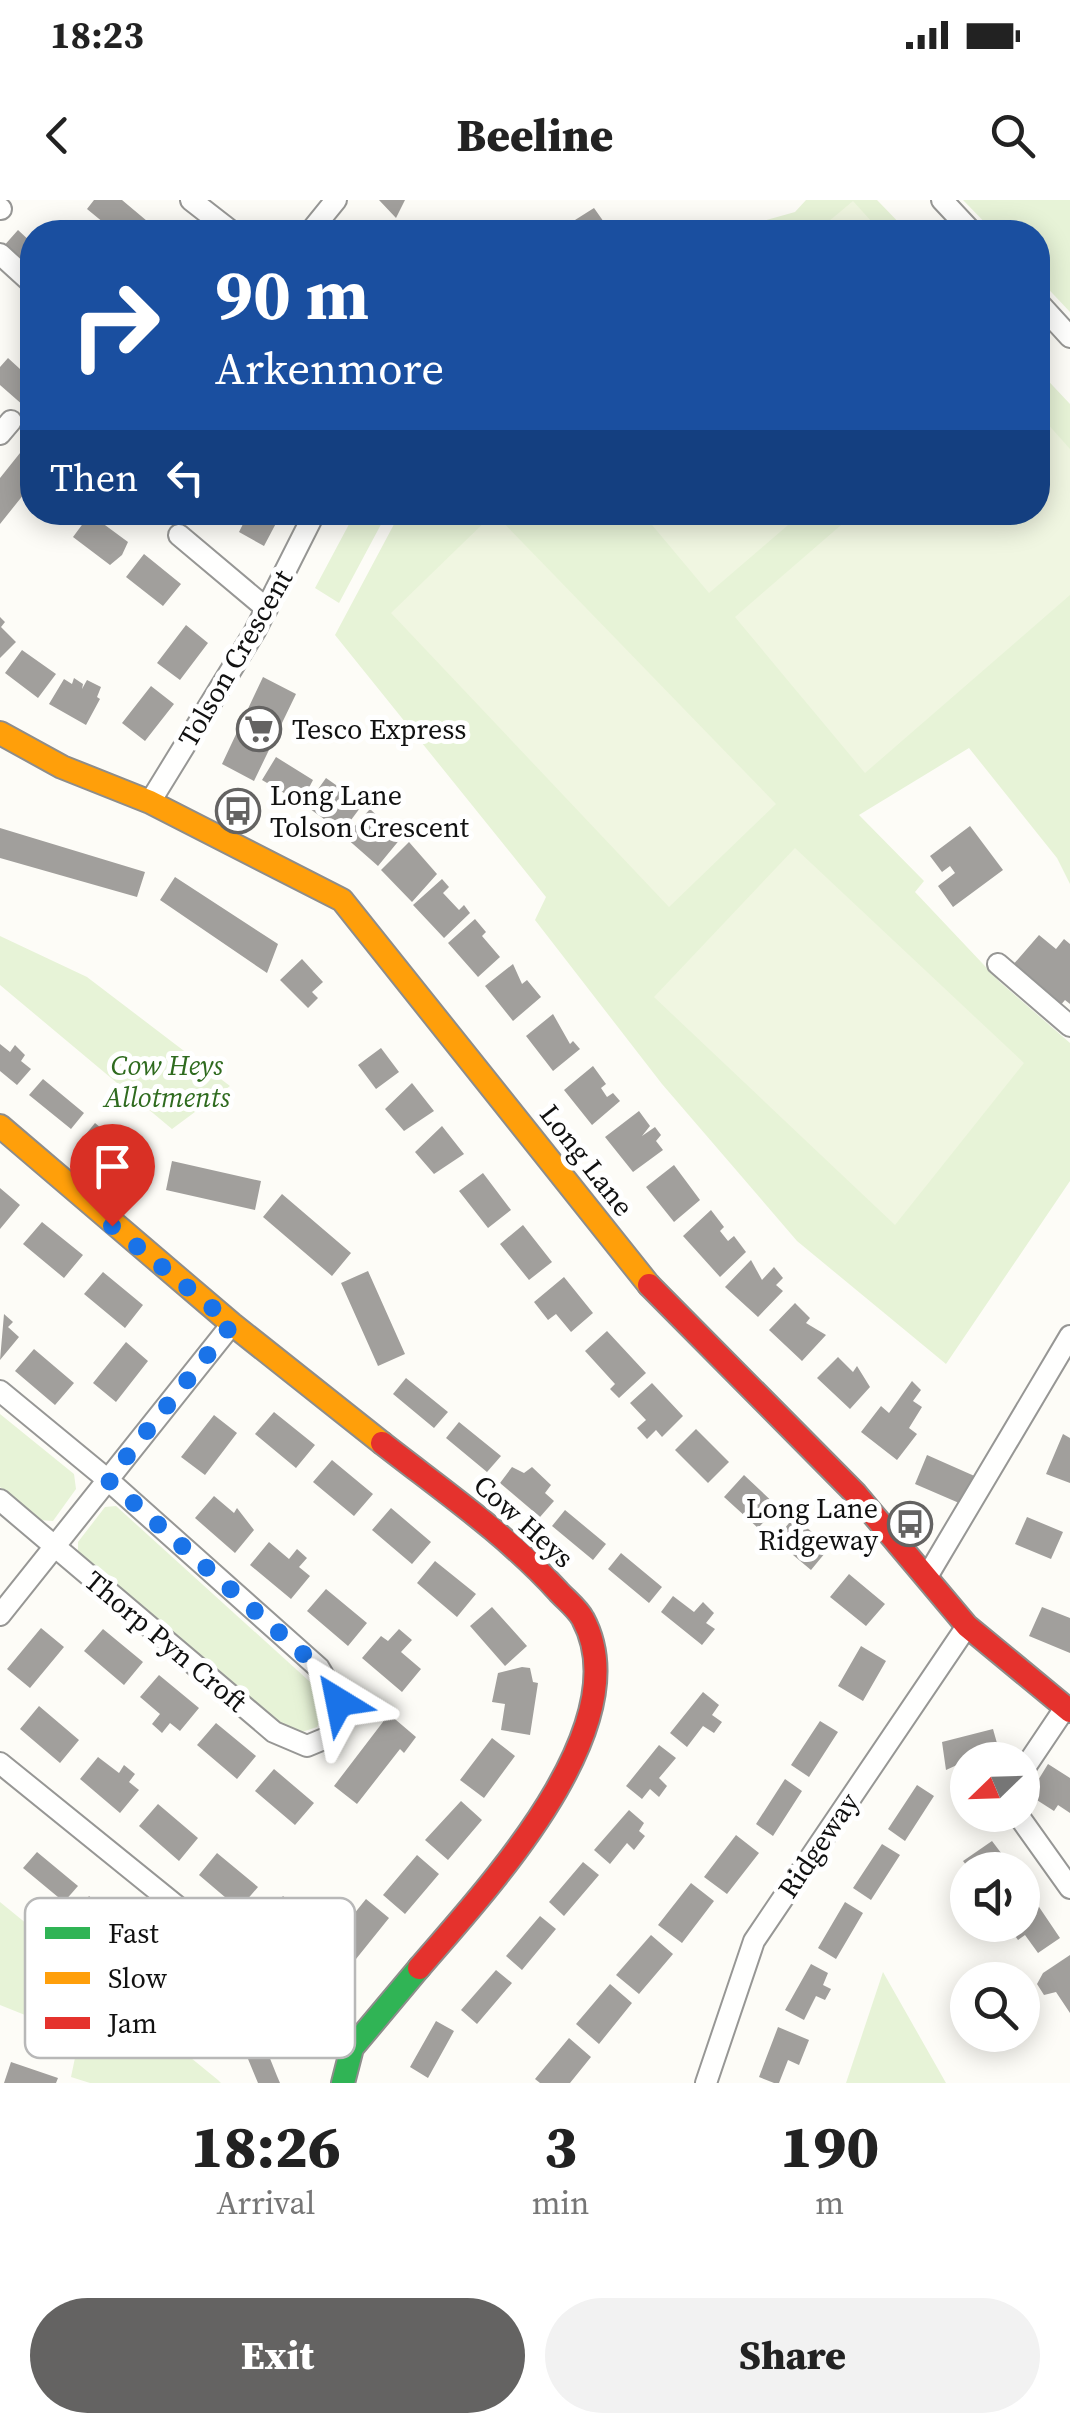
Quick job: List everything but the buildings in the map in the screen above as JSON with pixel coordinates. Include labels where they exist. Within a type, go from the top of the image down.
[{"type":"street","points":[[191,200],[217,220]]},
{"type":"street","points":[[320,220],[336,200]]},
{"type":"street","points":[[942,200],[961,220]]},
{"type":"street","points":[[0,254],[20,272]]},
{"type":"street","points":[[1050,315],[1070,337]]},
{"type":"street","name":"Tolson Crescent","points":[[150,802],[266,609],[309,525]]},
{"type":"street","points":[[178,534],[266,609]]},
{"type":"street","points":[[210,592],[223,575]]},
{"type":"street","name":"Long Lane","points":[[0,733],[62,767],[150,802],[342,900],[633,1269],[856,1494],[967,1626],[1068,1709]]},
{"type":"street","points":[[998,964],[1070,1026]]},
{"type":"street","name":"Cow Heys","points":[[0,1126],[232,1324],[526,1556],[583,1619],[596,1665],[582,1740],[526,1842],[355,2044]]},
{"type":"street","points":[[0,1615],[232,1324]]},
{"type":"street","points":[[928,1575],[1070,1336]]},
{"type":"street","points":[[0,1391],[108,1480]]},
{"type":"street","name":"Thorp Pyn Croft","points":[[57,1548],[274,1732],[307,1746],[336,1734],[339,1702],[319,1668],[108,1480]]},
{"type":"street","points":[[0,1500],[57,1548]]},
{"type":"street","name":"Ridgeway","points":[[706,2083],[754,1941],[967,1626]]},
{"type":"street","points":[[1040,1747],[1068,1709]]},
{"type":"street","points":[[0,1763],[167,1898]]},
{"type":"street","points":[[1030,1832],[1070,1888]]},
{"type":"street","name":"Cow Heys","points":[[343,2083],[349,2058]]},
{"type":"green space","points":[[806,200],[877,200],[896,220],[766,220],[795,212]]},
{"type":"green space","points":[[963,200],[1070,200],[1070,312],[1050,291],[1050,220],[982,220]]},
{"type":"green space","points":[[853,201],[870,220],[830,220]]},
{"type":"green space","points":[[1050,383],[1070,404],[1070,884],[1057,858],[969,748],[859,815],[924,881],[915,892],[1000,982],[1070,1043],[1070,1181],[946,1364],[797,1241],[662,1084],[535,920],[546,897],[335,635],[394,525],[1050,525]]},
{"type":"green space","points":[[1050,426],[1070,449],[1070,595],[865,773],[735,617],[841,525],[1050,525]]},
{"type":"green space","points":[[349,525],[381,525],[339,603],[315,588]]},
{"type":"green space","points":[[482,525],[506,525],[776,804],[669,907],[391,613]]},
{"type":"green space","points":[[652,525],[788,525],[709,593]]},
{"type":"green space","points":[[795,848],[1024,1063],[895,1225],[654,997]]},
{"type":"green space","name":"Cow Heys Allotments","points":[[0,936],[87,977],[230,1086],[172,1129],[0,985]]},
{"type":"green space","points":[[0,1414],[74,1474],[76,1489],[53,1521],[38,1520],[0,1487]]},
{"type":"green space","points":[[116,1506],[319,1690],[325,1709],[317,1727],[299,1733],[283,1727],[78,1552],[78,1542],[105,1507]]},
{"type":"green space","points":[[0,1902],[25,1922],[25,2015],[0,2005]]},
{"type":"green space","points":[[883,1972],[946,2083],[846,2083]]},
{"type":"green space","points":[[75,2058],[190,2058],[221,2083],[90,2083],[71,2077]]},
{"type":"traffic: fast","points":[[355,2044],[419,1968]]},
{"type":"traffic: fast","points":[[343,2083],[349,2058]]},
{"type":"traffic: slow","points":[[0,733],[62,767],[150,802],[342,900],[649,1285]]},
{"type":"traffic: slow","points":[[0,1126],[232,1324],[382,1443]]},
{"type":"traffic: jam","points":[[649,1285],[856,1494],[967,1626],[1070,1711]]},
{"type":"traffic: jam","points":[[382,1443],[538,1570],[583,1619],[595,1662],[591,1709],[573,1757],[547,1806],[480,1897],[419,1968]]},
{"type":"place","name":"Tesco Express","points":[[259,729]]},
{"type":"place","name":"Long Lane Tolson Crescent","points":[[238,811]]},
{"type":"place","name":"Long Lane Ridgeway","points":[[910,1524]]},
{"type":"route","points":[[112,1226],[232,1324],[108,1480],[319,1668],[339,1702]]}]
